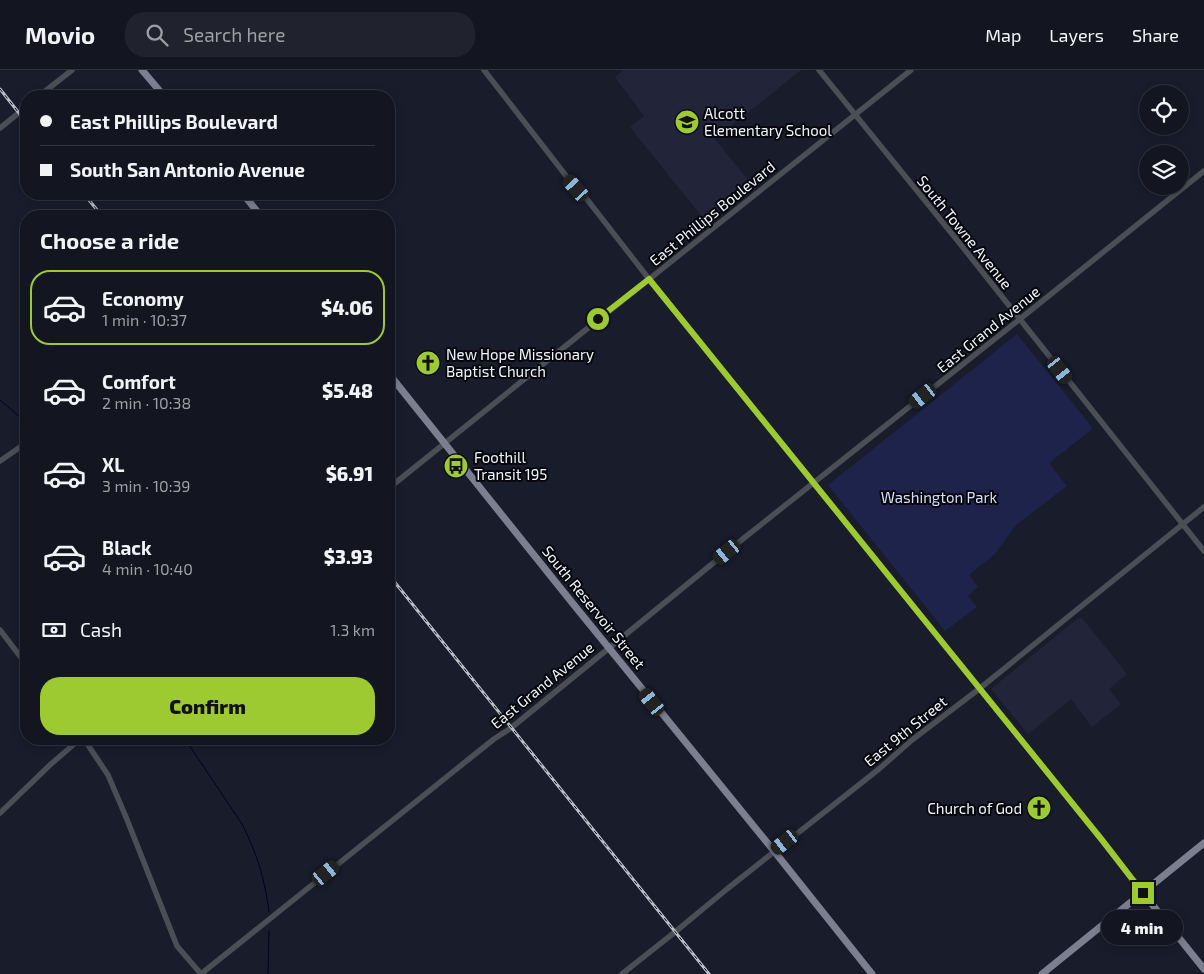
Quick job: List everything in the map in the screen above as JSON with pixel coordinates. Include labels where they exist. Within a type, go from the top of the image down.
[{"type":"main road","points":[[142,70],[159,90]]},
{"type":"main road","points":[[248,200],[256,210]]},
{"type":"main road","name":"South Reservoir Street","points":[[395,382],[872,974]]},
{"type":"main road","points":[[1042,974],[1204,843]]},
{"type":"main road","points":[[1143,893],[1204,969]]},
{"type":"street","points":[[47,90],[72,70]]},
{"type":"street","name":"South Towne Avenue","points":[[819,70],[961,245],[1204,551]]},
{"type":"street","name":"East Phillips Boulevard","points":[[395,483],[910,70]]},
{"type":"street","points":[[488,71],[567,177],[586,198],[813,484],[1143,893]]},
{"type":"street","points":[[0,128],[20,112]]},
{"type":"street","name":"East Grand Avenue","points":[[201,974],[481,749],[511,728],[608,648],[1204,171]]},
{"type":"street","points":[[0,462],[20,447]]},
{"type":"street","name":"East 9th Street","points":[[622,974],[1204,507]]},
{"type":"street","points":[[0,630],[20,656]]},
{"type":"street","points":[[0,813],[73,745]]},
{"type":"street","points":[[88,745],[108,774],[176,946],[201,974]]},
{"type":"shaded area","name":"Alcott Elementary School","points":[[623,70],[801,70],[715,139],[752,185],[706,222],[630,127],[644,116],[615,77]]},
{"type":"shaded area","points":[[1082,618],[1127,674],[1109,689],[1121,704],[1092,727],[1071,699],[1028,734],[992,688]]},
{"type":"green space","name":"Washington Park","points":[[1017,334],[1092,427],[1091,430],[1049,463],[1067,486],[1016,525],[995,554],[969,575],[978,587],[968,596],[977,607],[945,631],[828,485]]},
{"type":"waterway","points":[[0,400],[20,417]]},
{"type":"waterway","points":[[189,745],[242,824],[260,867],[269,912]]},
{"type":"waterway","points":[[268,974],[269,931]]},
{"type":"railway","points":[[0,89],[20,114]]},
{"type":"railway","points":[[89,200],[97,210]]},
{"type":"railway","points":[[395,582],[709,974]]},
{"type":"place","name":"Alcott Elementary School","points":[[687,122]]},
{"type":"place","name":"New Hope Missionary Baptist Church","points":[[428,363]]},
{"type":"place","name":"Foothill Transit 195","points":[[456,466]]},
{"type":"place","name":"Church of God","points":[[1039,808]]},
{"type":"route","points":[[598,319],[649,279],[1143,893]]}]
